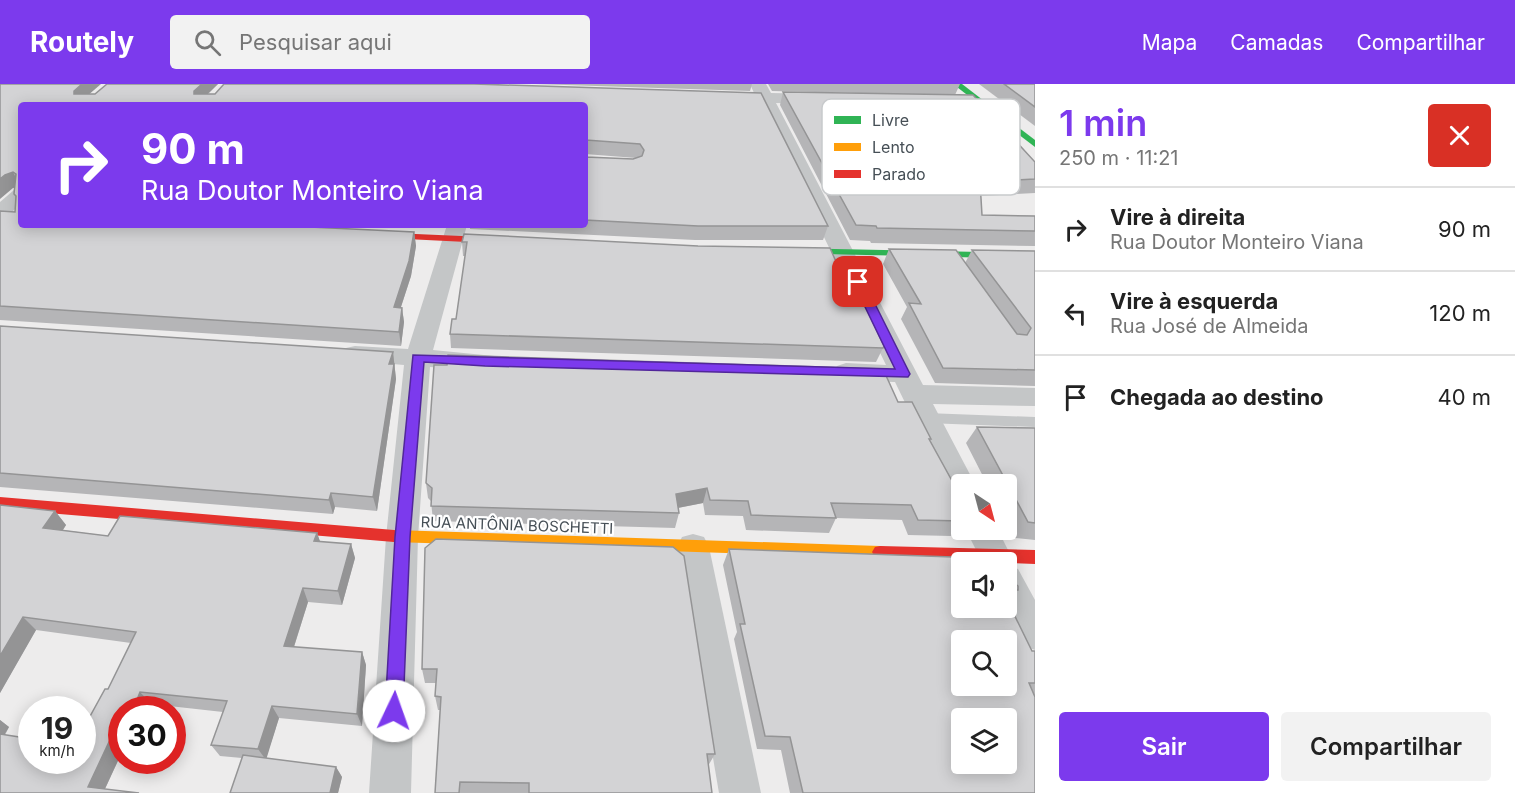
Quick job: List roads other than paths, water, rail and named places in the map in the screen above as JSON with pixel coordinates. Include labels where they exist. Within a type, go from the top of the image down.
[{"type":"street","points":[[761,91],[954,474]]},
{"type":"street","points":[[705,96],[761,91],[836,99]]},
{"type":"street","points":[[956,92],[974,99]]},
{"type":"street","points":[[1020,132],[1034,143]]},
{"type":"street","points":[[0,214],[18,197]]},
{"type":"street","points":[[0,214],[18,217]]},
{"type":"street","points":[[360,234],[455,232],[522,242]]},
{"type":"street","points":[[390,793],[402,537],[418,358],[455,232]]},
{"type":"street","points":[[775,251],[843,252],[953,259],[1035,256]]},
{"type":"street","points":[[337,352],[509,363]]},
{"type":"street","points":[[826,372],[915,395],[1035,397]]},
{"type":"street","name":"RUA ANTÔNIA BOSCHETTI","points":[[0,503],[402,537],[951,556]]},
{"type":"street","points":[[693,547],[740,793]]},
{"type":"street","name":"RUA ANTÔNIA BOSCHETTI","points":[[1017,557],[1035,557]]},
{"type":"street","points":[[1017,599],[1035,634]]},
{"type":"lane","points":[[915,395],[1035,422]]}]
